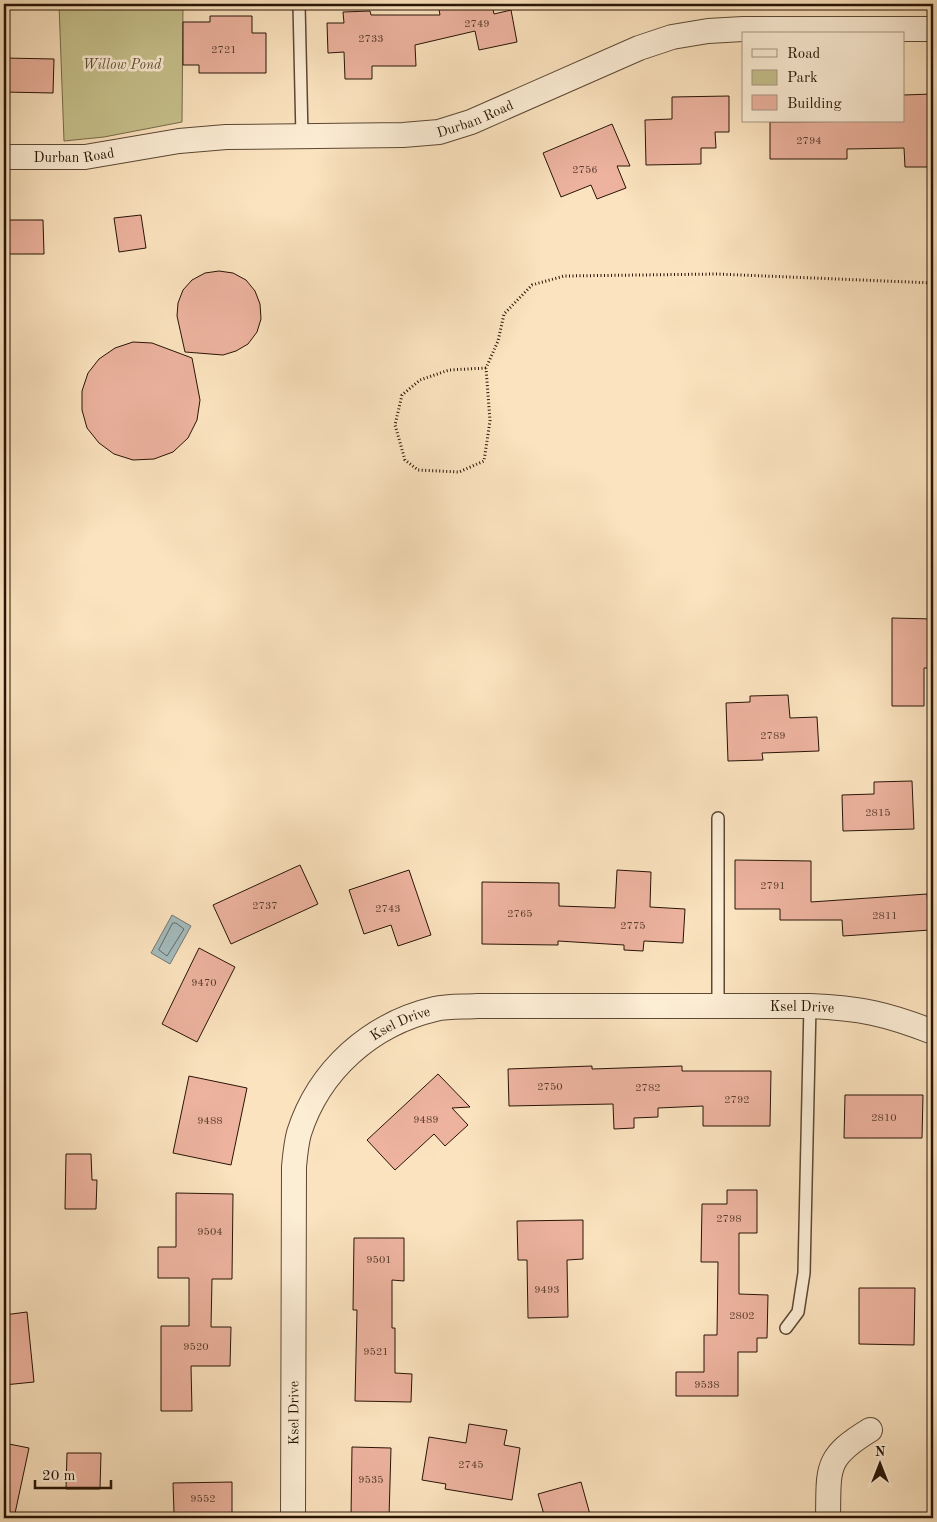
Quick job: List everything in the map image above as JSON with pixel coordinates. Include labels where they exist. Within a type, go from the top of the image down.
[{"type":"street","name":"Durban Road","points":[[4,157],[85,157],[203,138],[403,135],[439,132],[471,122],[639,48],[672,37],[708,30],[933,29]]},
{"type":"street","name":"Ksel Drive","points":[[292,1518],[294,1167],[299,1133],[316,1096],[336,1065],[368,1038],[400,1020],[436,1009],[477,1006],[810,1006],[851,1008],[884,1014],[933,1032]]},
{"type":"street","points":[[828,1518],[829,1475],[836,1455],[849,1443],[870,1430]]},
{"type":"lane","points":[[299,4],[302,137]]},
{"type":"lane","points":[[718,818],[718,1007]]},
{"type":"lane","points":[[786,1328],[798,1312],[804,1273],[810,1006]]},
{"type":"path","points":[[486,368],[449,370],[420,380],[402,395],[395,426],[405,460],[418,470],[459,472],[484,461],[490,421],[486,368],[498,341],[504,314],[532,285],[564,276],[717,274],[933,283]]},
{"type":"green space","name":"Willow Pond","points":[[59,4],[183,4],[182,122],[104,137],[64,141]]},
{"type":"water","points":[[172,915],[191,926],[170,964],[151,953]]},
{"type":"building","points":[[438,4],[492,4],[494,14],[511,10],[517,42],[479,50],[475,31],[415,45],[416,66],[372,66],[372,79],[345,79],[344,52],[328,53],[327,23],[344,23],[343,12],[370,11],[371,15],[440,15]]},
{"type":"building","points":[[210,16],[252,16],[252,33],[266,33],[266,73],[199,73],[199,65],[183,65],[183,22],[210,22]]},
{"type":"building","points":[[4,58],[54,59],[53,93],[4,92]]},
{"type":"building","points":[[933,94],[933,167],[905,167],[904,148],[847,149],[847,159],[770,159],[770,122],[904,122],[904,95]]},
{"type":"building","points":[[729,96],[729,132],[715,132],[716,148],[701,148],[701,164],[646,165],[645,120],[672,119],[672,97]]},
{"type":"building","points":[[612,124],[630,166],[617,166],[626,188],[597,199],[591,185],[561,197],[543,153]]},
{"type":"building","points":[[141,215],[146,248],[119,252],[114,218]]},
{"type":"building","points":[[4,220],[43,220],[44,254],[4,254]]},
{"type":"building","points":[[219,271],[233,273],[246,280],[255,291],[260,304],[261,319],[257,332],[248,344],[236,351],[223,355],[185,352],[177,316],[178,303],[183,290],[192,280],[205,273]]},
{"type":"building","points":[[133,342],[152,343],[192,358],[200,400],[197,420],[188,438],[173,452],[154,459],[133,460],[114,454],[99,443],[87,428],[82,410],[82,391],[88,373],[99,359],[115,348]]},
{"type":"building","points":[[892,618],[933,619],[933,668],[924,668],[924,706],[892,706]]},
{"type":"building","points":[[788,695],[790,718],[817,717],[819,751],[762,753],[763,760],[728,761],[726,703],[750,702],[750,696]]},
{"type":"building","points":[[912,781],[914,829],[843,831],[842,795],[874,794],[874,782]]},
{"type":"building","points":[[735,860],[811,861],[811,902],[927,894],[930,930],[843,936],[842,920],[780,920],[780,909],[735,909]]},
{"type":"building","points":[[300,865],[318,904],[231,944],[213,905]]},
{"type":"building","points":[[409,870],[431,935],[398,946],[391,925],[364,934],[349,890]]},
{"type":"building","points":[[617,870],[651,872],[650,907],[685,909],[683,943],[644,941],[643,951],[624,950],[624,945],[558,941],[558,945],[482,944],[482,882],[559,883],[559,906],[615,908]]},
{"type":"building","points":[[199,948],[235,967],[197,1042],[162,1024]]},
{"type":"building","points":[[592,1066],[592,1069],[682,1066],[682,1071],[771,1071],[770,1126],[703,1126],[703,1106],[658,1108],[658,1117],[634,1118],[634,1128],[614,1129],[613,1104],[509,1106],[508,1069]]},
{"type":"building","points":[[438,1074],[470,1107],[452,1108],[468,1125],[445,1146],[434,1134],[395,1170],[367,1140]]},
{"type":"building","points":[[189,1076],[247,1088],[231,1165],[173,1153]]},
{"type":"building","points":[[845,1095],[923,1095],[922,1138],[844,1138]]},
{"type":"building","points":[[66,1154],[91,1154],[92,1180],[97,1180],[96,1209],[65,1209]]},
{"type":"building","points":[[727,1190],[757,1190],[757,1233],[739,1233],[739,1294],[768,1295],[767,1338],[757,1338],[757,1352],[738,1352],[738,1396],[676,1396],[676,1372],[704,1372],[704,1335],[717,1335],[718,1262],[701,1262],[702,1204],[727,1204]]},
{"type":"building","points":[[176,1193],[233,1194],[232,1279],[212,1279],[211,1327],[231,1327],[230,1366],[191,1366],[192,1411],[161,1411],[161,1326],[189,1326],[189,1278],[158,1278],[158,1247],[176,1247]]},
{"type":"building","points":[[583,1220],[583,1259],[567,1260],[568,1317],[528,1318],[527,1260],[518,1260],[517,1221]]},
{"type":"building","points":[[354,1238],[404,1238],[404,1281],[392,1280],[392,1328],[395,1328],[395,1373],[412,1374],[411,1402],[355,1401],[357,1310],[353,1310]]},
{"type":"building","points":[[859,1288],[915,1288],[914,1345],[859,1344]]},
{"type":"building","points":[[27,1312],[34,1382],[4,1385],[4,1315]]},
{"type":"building","points":[[469,1424],[507,1430],[504,1445],[520,1448],[512,1500],[445,1489],[446,1484],[422,1480],[429,1437],[466,1443]]},
{"type":"building","points":[[4,1443],[29,1448],[14,1518],[4,1518]]},
{"type":"building","points":[[352,1447],[391,1448],[389,1518],[351,1518]]},
{"type":"building","points":[[67,1453],[101,1453],[100,1489],[66,1489]]},
{"type":"building","points":[[232,1482],[232,1518],[192,1518],[192,1513],[174,1513],[173,1483]]},
{"type":"building","points":[[581,1482],[591,1518],[545,1518],[538,1494]]}]
